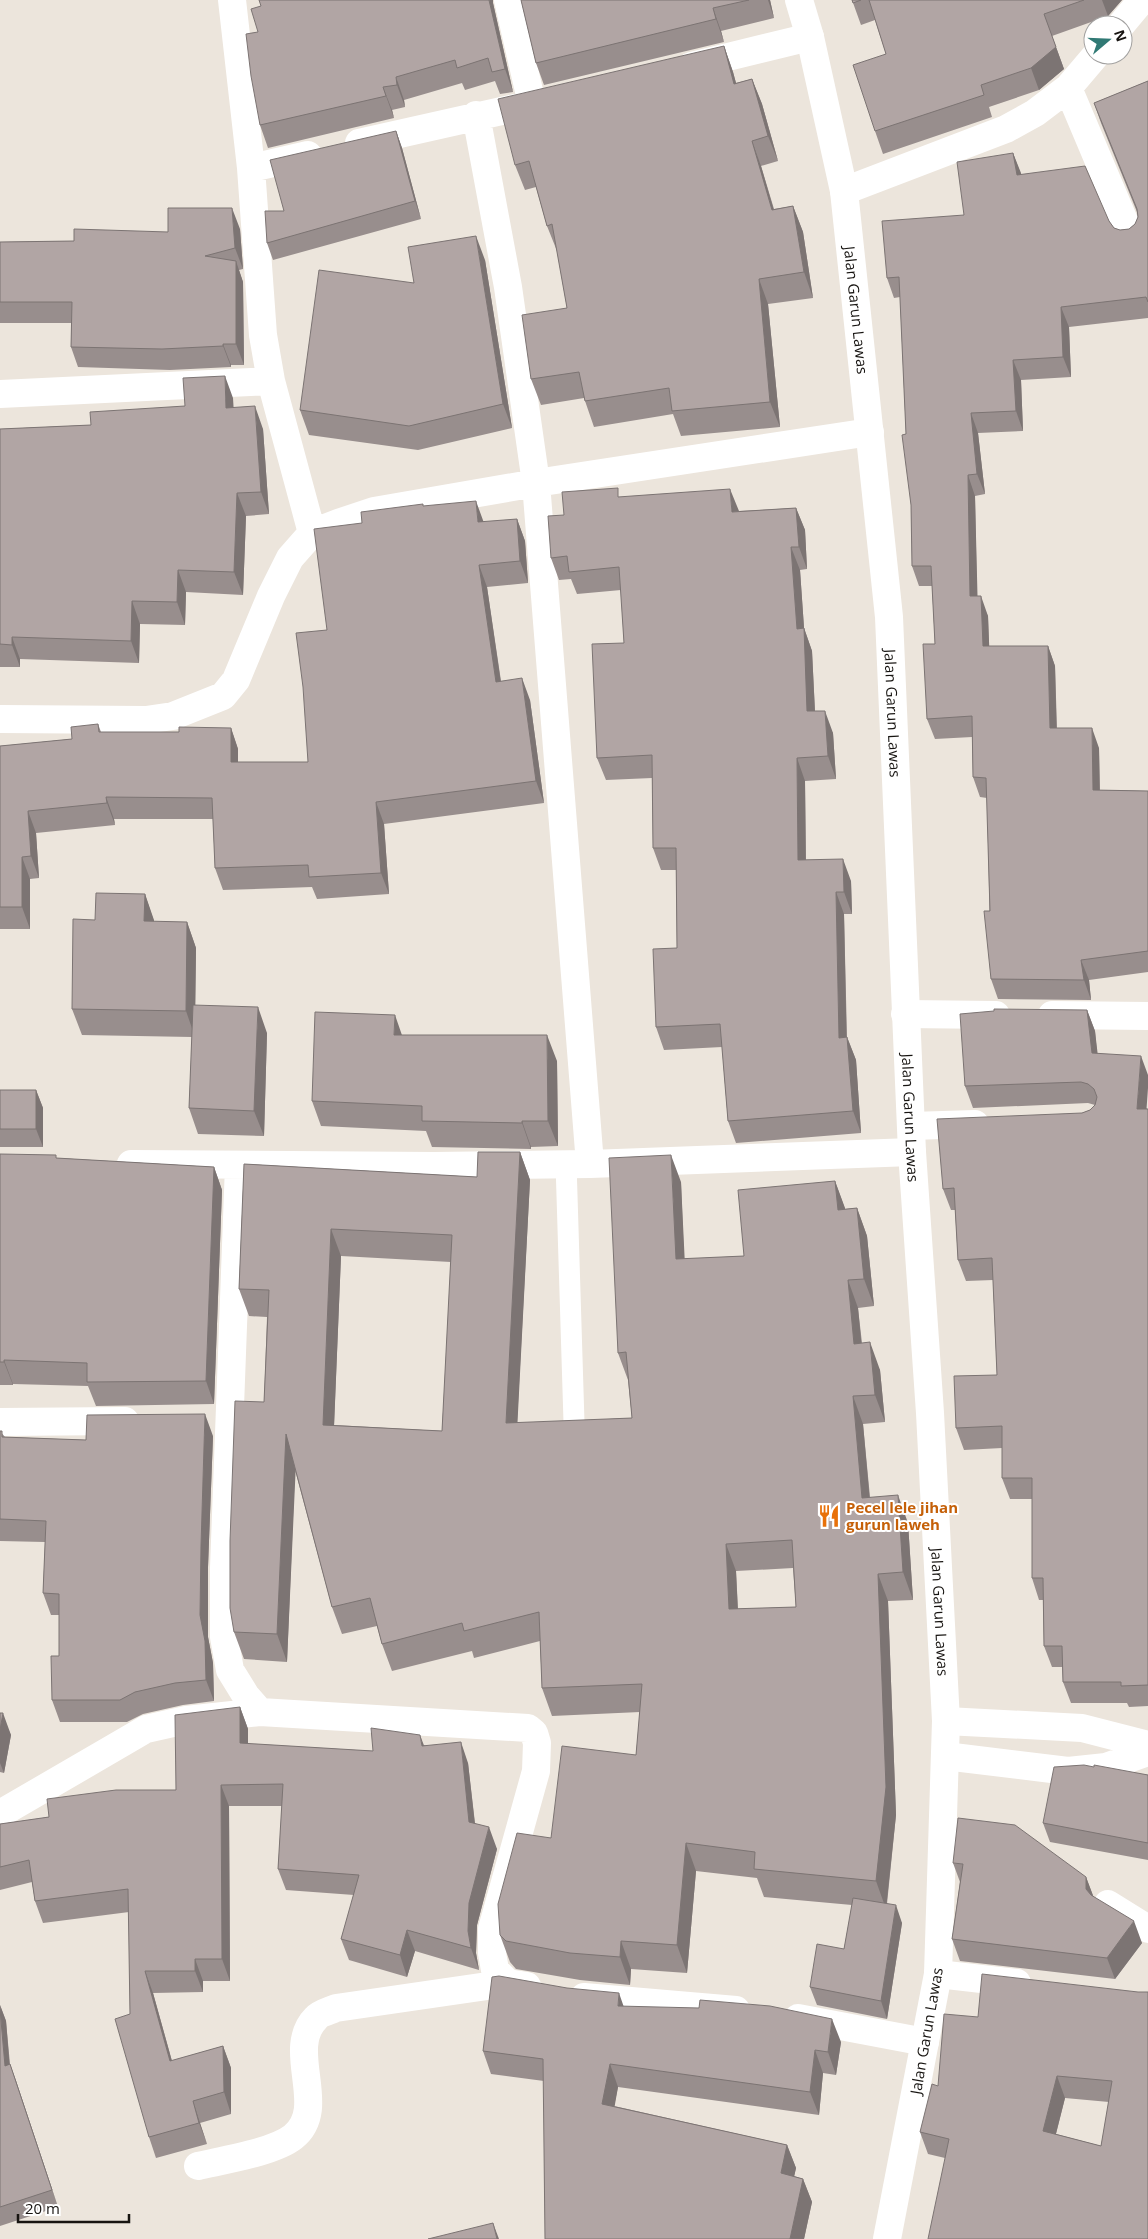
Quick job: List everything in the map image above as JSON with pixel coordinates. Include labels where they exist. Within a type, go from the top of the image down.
[{"type":"street","points":[[232,0],[251,168],[263,335],[271,381],[312,533]]},
{"type":"street","points":[[508,0],[532,104]]},
{"type":"street","name":"Jalan Garun Lawas","points":[[799,0],[810,37],[844,191],[889,617],[905,1014],[930,1413],[946,1721],[938,1974],[887,2239]]},
{"type":"street","points":[[1129,15],[1142,0]]},
{"type":"street","points":[[666,72],[810,37]]},
{"type":"street","points":[[844,191],[1006,129],[1034,113],[1068,88],[1088,65]]},
{"type":"street","points":[[1068,88],[1130,235]]},
{"type":"street","points":[[251,168],[561,97]]},
{"type":"street","points":[[476,115],[508,287],[536,483],[578,1164]]},
{"type":"street","points":[[0,394],[271,381]]},
{"type":"street","points":[[0,719],[146,720],[173,716],[223,696],[236,680],[271,596],[290,558],[312,533],[374,511],[536,483],[870,432]]},
{"type":"street","points":[[905,1014],[1148,1016]]},
{"type":"street","points":[[110,1164],[434,1166],[578,1164],[912,1139],[1000,1122]]},
{"type":"street","points":[[239,1165],[219,1420],[225,1653],[236,1681],[260,1712]]},
{"type":"street","points":[[0,1422],[149,1421]]},
{"type":"street","points":[[0,1814],[146,1729],[186,1720],[260,1712],[524,1728],[534,1733],[537,1743],[536,1771],[492,1929],[492,1953],[495,1970],[508,1983]]},
{"type":"street","points":[[946,1721],[1082,1728],[1148,1745]]},
{"type":"street","points":[[945,1756],[1068,1771],[1106,1767],[1148,1752]]},
{"type":"street","points":[[1108,1904],[1148,1929]]},
{"type":"street","points":[[938,1974],[1043,1986]]},
{"type":"street","points":[[198,2166],[281,2145],[295,2136],[305,2122],[308,2104],[305,2034],[316,2017],[336,2008],[508,1983],[578,1996],[766,2013],[925,2042]]},
{"type":"lane","points":[[574,1422],[578,1164]]},
{"type":"building","points":[[259,0],[489,0],[505,69],[492,72],[488,58],[457,68],[455,60],[396,77],[397,85],[383,87],[386,96],[260,125],[246,34],[258,32],[251,9],[261,6]]},
{"type":"building","points":[[521,0],[749,0],[713,8],[716,19],[536,63]]},
{"type":"building","points":[[869,0],[1084,0],[1044,14],[1056,47],[1031,68],[981,85],[984,95],[875,131],[853,65],[886,54]]},
{"type":"building","points":[[724,46],[734,84],[752,79],[768,136],[752,141],[772,210],[793,206],[804,272],[759,279],[770,402],[672,411],[669,388],[585,401],[579,372],[531,379],[522,315],[567,308],[552,224],[547,226],[529,161],[515,165],[498,99]]},
{"type":"building","points":[[1148,81],[1148,302],[1146,297],[1061,307],[1063,357],[1013,360],[1016,411],[971,413],[977,474],[968,475],[970,596],[981,596],[983,646],[1048,646],[1050,728],[1092,728],[1093,790],[1148,791],[1148,951],[1081,960],[1084,980],[991,979],[984,911],[990,911],[986,778],[973,777],[972,716],[927,719],[923,644],[935,644],[931,566],[912,566],[911,505],[902,435],[906,434],[899,277],[887,278],[882,221],[964,215],[957,162],[1013,153],[1017,175],[1085,166],[1109,221],[1114,228],[1120,230],[1129,229],[1135,224],[1138,217],[1137,209],[1094,103]]},
{"type":"building","points":[[396,131],[415,201],[267,243],[265,211],[284,211],[270,160]]},
{"type":"building","points":[[168,208],[232,208],[235,248],[205,256],[236,261],[236,344],[162,349],[71,347],[72,302],[0,302],[0,242],[74,241],[74,229],[168,232]]},
{"type":"building","points":[[476,236],[503,404],[409,426],[300,410],[319,270],[414,283],[408,247]]},
{"type":"building","points":[[225,376],[226,408],[255,406],[261,492],[237,493],[234,572],[178,570],[177,602],[132,601],[131,641],[12,637],[12,645],[0,644],[0,429],[91,425],[90,412],[185,406],[183,378]]},
{"type":"building","points":[[618,488],[618,497],[730,489],[732,512],[796,508],[799,547],[791,547],[797,629],[804,628],[807,711],[825,711],[828,756],[797,758],[798,860],[843,859],[844,892],[836,892],[839,1038],[847,1037],[853,1111],[728,1121],[720,1024],[656,1027],[653,949],[677,948],[676,848],[653,848],[652,755],[597,758],[592,644],[624,643],[619,567],[569,572],[567,556],[551,558],[548,516],[564,515],[562,492]]},
{"type":"building","points":[[476,501],[478,522],[517,519],[520,561],[479,565],[496,682],[522,678],[536,781],[376,802],[381,873],[309,877],[308,865],[215,868],[212,798],[106,797],[107,803],[28,811],[31,856],[22,857],[22,907],[0,907],[0,746],[72,739],[71,727],[98,724],[99,732],[179,732],[179,727],[231,728],[231,762],[308,762],[303,687],[296,633],[327,630],[314,529],[362,523],[361,512],[423,504],[423,506]]},
{"type":"building","points":[[96,893],[145,894],[144,921],[187,922],[186,1011],[72,1009],[73,919],[95,920]]},
{"type":"building","points":[[193,1005],[258,1007],[254,1111],[189,1108]]},
{"type":"building","points":[[994,1009],[1087,1010],[1092,1053],[1141,1056],[1137,1109],[1148,1109],[1148,1685],[1121,1686],[1121,1682],[1063,1682],[1062,1646],[1044,1646],[1043,1578],[1032,1578],[1032,1478],[1002,1478],[1002,1426],[956,1428],[954,1376],[997,1375],[992,1258],[958,1260],[954,1188],[943,1189],[937,1119],[1082,1113],[1090,1110],[1095,1105],[1097,1097],[1094,1089],[1088,1084],[1081,1082],[965,1086],[960,1014],[994,1011]]},
{"type":"building","points":[[315,1012],[395,1015],[394,1035],[547,1035],[548,1121],[522,1121],[522,1123],[422,1121],[422,1106],[312,1101]]},
{"type":"building","points":[[0,1090],[36,1090],[36,1129],[0,1129]]},
{"type":"building","points":[[478,1152],[520,1152],[506,1423],[632,1418],[626,1352],[618,1353],[609,1158],[671,1155],[676,1259],[744,1256],[738,1190],[835,1181],[838,1210],[857,1208],[864,1279],[848,1280],[854,1344],[870,1342],[875,1395],[853,1396],[862,1498],[898,1495],[903,1572],[878,1574],[886,1787],[876,1881],[754,1869],[755,1852],[686,1843],[677,1945],[621,1941],[620,1957],[570,1953],[506,1941],[500,1935],[498,1904],[517,1833],[551,1838],[562,1746],[636,1755],[642,1684],[542,1688],[539,1612],[464,1631],[462,1623],[382,1644],[370,1598],[332,1607],[286,1434],[277,1634],[234,1632],[230,1608],[230,1541],[235,1401],[264,1402],[269,1290],[239,1289],[244,1164],[477,1177]],"holes":[[[331,1229],[452,1235],[442,1431],[323,1425]],[[792,1540],[796,1607],[729,1609],[726,1544]]]},
{"type":"building","points":[[0,1154],[56,1155],[56,1158],[214,1167],[206,1381],[87,1382],[87,1363],[4,1360],[4,1362],[0,1362]]},
{"type":"building","points":[[205,1414],[200,1615],[205,1641],[206,1680],[175,1683],[135,1692],[120,1700],[52,1700],[51,1656],[59,1656],[59,1594],[43,1593],[46,1521],[0,1519],[0,1431],[2,1431],[2,1437],[86,1440],[87,1415]]},
{"type":"building","points":[[240,1707],[240,1743],[373,1751],[371,1728],[420,1735],[422,1746],[461,1742],[469,1822],[489,1827],[469,1903],[468,1931],[471,1948],[407,1930],[400,1955],[341,1939],[359,1875],[278,1869],[283,1784],[221,1785],[222,1959],[195,1959],[195,1971],[145,1971],[170,2061],[223,2046],[224,2092],[193,2101],[199,2123],[149,2137],[115,2019],[130,2014],[128,1889],[35,1901],[29,1860],[0,1867],[0,1824],[49,1817],[47,1799],[116,1790],[176,1790],[175,1715]]},
{"type":"building","points":[[0,1713],[3,1713],[0,1730]]},
{"type":"building","points":[[1084,1765],[1094,1767],[1094,1765],[1148,1775],[1148,1843],[1043,1823],[1054,1767]]},
{"type":"building","points":[[958,1818],[1015,1825],[1086,1877],[1086,1889],[1091,1895],[1134,1921],[1107,1958],[952,1939],[963,1864],[953,1863]]},
{"type":"building","points":[[853,1898],[896,1905],[881,2001],[810,1987],[817,1944],[844,1949]]},
{"type":"building","points":[[982,1974],[1148,1992],[1148,2239],[928,2239],[949,2139],[920,2132],[932,2084],[938,2086],[944,2014],[978,2017]],"holes":[[[1057,2076],[1112,2081],[1101,2146],[1043,2131]]]},
{"type":"building","points":[[499,1976],[567,1988],[619,1993],[618,2006],[699,2008],[700,2000],[770,2006],[832,2019],[828,2052],[815,2050],[810,2092],[610,2064],[602,2104],[787,2145],[781,2173],[803,2179],[790,2239],[545,2239],[543,2059],[483,2051],[492,1977]]},
{"type":"building","points":[[0,2009],[5,2066],[10,2064],[52,2190],[0,2207]]},
{"type":"building","points":[[493,2223],[497,2239],[428,2239]]},
{"type":"place","name":"Pecel lele jihan gurun laweh","points":[[829,1516]]}]
